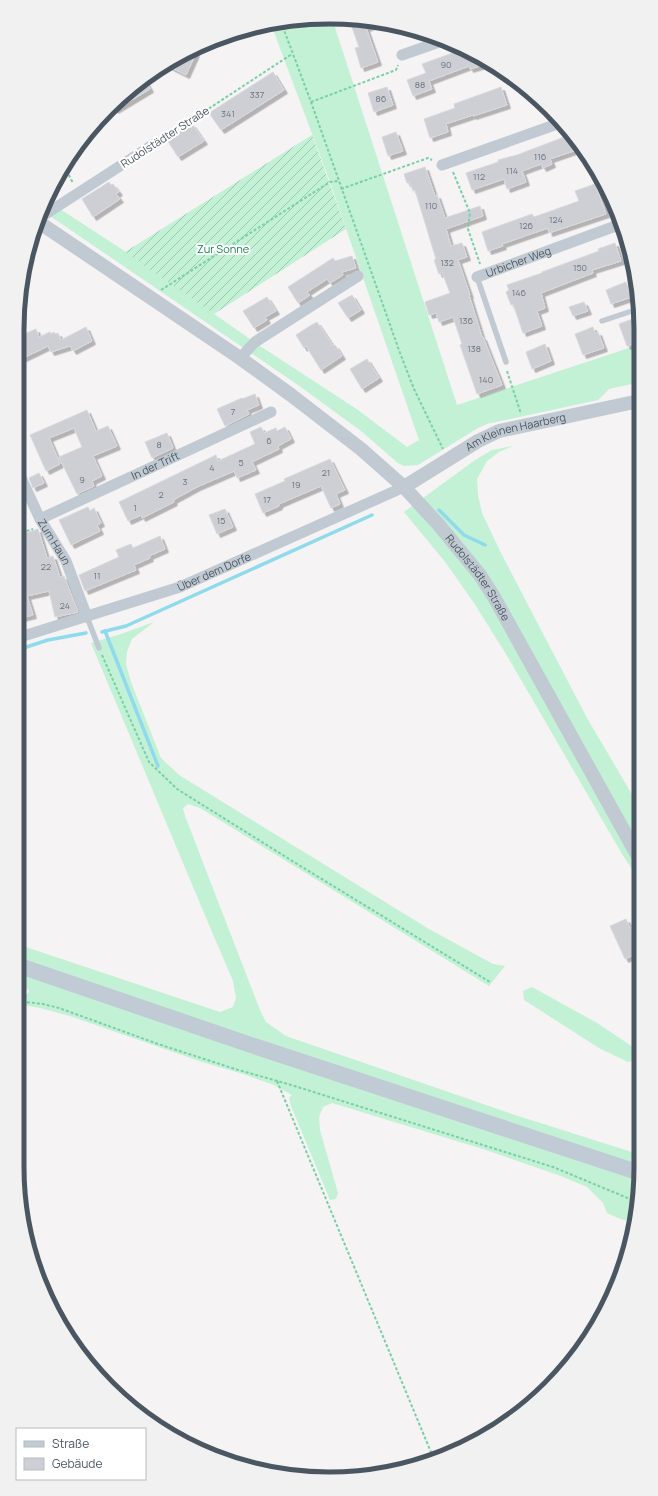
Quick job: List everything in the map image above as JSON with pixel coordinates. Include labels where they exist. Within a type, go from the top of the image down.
[{"type":"main road","points":[[24,968],[634,1171]]},
{"type":"street","points":[[402,55],[436,43]]},
{"type":"street","points":[[446,164],[555,125]]},
{"type":"street","name":"Rudolstädter Straße","points":[[46,214],[158,142]]},
{"type":"street","name":"Rudolstädter Straße","points":[[43,224],[240,358],[291,395],[361,449],[404,487],[452,540],[480,575],[494,597],[634,849]]},
{"type":"street","name":"Urbicher Weg","points":[[480,276],[616,226]]},
{"type":"street","points":[[240,358],[255,342],[358,276]]},
{"type":"street","name":"Am Kleinen Haarberg","points":[[404,487],[447,459],[499,431],[634,402]]},
{"type":"street","name":"In der Trift","points":[[40,519],[271,412]]},
{"type":"street","name":"Zum Haun","points":[[24,484],[40,519],[66,561],[87,617]]},
{"type":"street","name":"Über dem Dorfe","points":[[24,636],[180,587],[404,487]]},
{"type":"lane","name":"Urbicher Weg","points":[[480,276],[506,362]]},
{"type":"lane","points":[[602,321],[633,311]]},
{"type":"lane","points":[[87,617],[99,648]]},
{"type":"path","points":[[283,28],[411,382],[447,459]]},
{"type":"path","name":"Rudolstädter Straße","points":[[158,142],[292,54]]},
{"type":"path","points":[[311,102],[396,70],[402,55]]},
{"type":"path","points":[[341,189],[428,158],[446,164],[470,214],[468,230],[480,276]]},
{"type":"path","points":[[67,172],[79,192]]},
{"type":"path","points":[[171,283],[330,182],[338,181]]},
{"type":"path","points":[[506,362],[520,410]]},
{"type":"path","points":[[24,532],[30,530]]},
{"type":"path","points":[[99,648],[149,762],[177,789],[490,982]]},
{"type":"path","points":[[24,1001],[59,1008],[235,1069],[553,1167],[632,1200]]},
{"type":"path","points":[[277,1081],[432,1454]]},
{"type":"green space","points":[[334,24],[457,405],[634,346],[634,385],[609,389],[598,400],[487,424],[418,465],[404,466],[398,463],[361,431],[298,385],[50,216],[60,209],[126,252],[257,344],[358,410],[407,447],[419,440],[330,182],[273,29],[309,25]]},
{"type":"green space","name":"Zur Sonne","points":[[312,135],[346,229],[214,314],[125,252]]},
{"type":"green space","points":[[513,446],[499,452],[487,461],[477,479],[478,495],[482,513],[502,555],[587,718],[634,798],[634,872],[622,854],[509,659],[474,603],[446,563],[404,512],[475,460],[492,450]]},
{"type":"green space","points":[[154,622],[132,639],[127,652],[126,664],[131,682],[161,758],[179,775],[429,929],[493,964],[505,966],[489,986],[200,808],[188,804],[183,808],[185,816],[266,1022],[286,1036],[512,1114],[634,1153],[633,1187],[629,1221],[607,1213],[603,1203],[587,1187],[561,1176],[486,1150],[332,1103],[323,1107],[319,1117],[320,1130],[338,1193],[336,1199],[330,1200],[291,1106],[289,1098],[292,1095],[274,1085],[202,1062],[70,1016],[24,1005],[24,994],[28,994],[29,990],[24,988],[24,946],[220,1012],[233,1007],[236,998],[233,981],[91,643]]},
{"type":"green space","points":[[532,987],[597,1023],[634,1048],[634,1060],[628,1062],[599,1048],[524,1000],[523,991]]},
{"type":"building","points":[[351,25],[369,27],[366,28],[378,62],[361,68],[355,48],[359,47]]},
{"type":"building","points":[[456,52],[482,65],[470,69],[469,66],[429,81],[432,89],[413,96],[407,80],[426,73],[422,64]]},
{"type":"building","points":[[195,54],[186,75],[172,68]]},
{"type":"building","points":[[273,72],[284,90],[221,130],[209,113]]},
{"type":"building","points":[[147,84],[150,89],[120,107]]},
{"type":"building","points":[[387,87],[393,105],[374,112],[368,93]]},
{"type":"building","points":[[501,87],[507,105],[446,124],[448,132],[430,138],[424,119],[455,108],[454,104]]},
{"type":"building","points":[[192,124],[204,141],[178,157],[167,140]]},
{"type":"building","points":[[396,132],[403,151],[388,156],[382,137]]},
{"type":"building","points":[[565,137],[576,150],[550,159],[552,164],[543,168],[541,164],[522,171],[526,182],[507,189],[504,179],[472,190],[466,173],[498,162],[498,160],[517,155]]},
{"type":"building","points":[[425,167],[435,196],[437,195],[445,218],[480,206],[483,216],[446,229],[451,246],[462,243],[467,257],[458,260],[482,337],[502,385],[477,394],[460,345],[462,344],[453,317],[439,322],[436,313],[429,315],[425,302],[450,293],[442,272],[439,274],[434,260],[436,259],[415,190],[413,191],[410,182],[407,183],[404,174]]},
{"type":"building","points":[[109,182],[111,185],[113,184],[119,192],[116,194],[120,199],[93,217],[82,199]]},
{"type":"building","points":[[595,184],[606,214],[549,233],[548,228],[502,244],[503,246],[488,251],[482,232],[532,214],[534,217],[579,201],[575,191]]},
{"type":"building","points":[[615,243],[621,261],[592,270],[593,273],[541,293],[545,308],[537,311],[542,326],[523,333],[513,304],[511,305],[506,292],[509,290],[507,285],[599,251],[598,249]]},
{"type":"building","points":[[352,256],[356,268],[342,272],[343,275],[330,283],[327,279],[307,292],[310,295],[298,303],[288,287],[333,258],[335,261]]},
{"type":"building","points":[[626,282],[632,297],[611,304],[606,290]]},
{"type":"building","points":[[352,295],[361,310],[348,318],[338,303]]},
{"type":"building","points":[[267,297],[276,311],[265,317],[267,320],[254,328],[243,311]]},
{"type":"building","points":[[584,302],[588,311],[573,316],[569,307]]},
{"type":"building","points":[[633,319],[634,343],[627,346],[619,324]]},
{"type":"building","points":[[317,322],[333,346],[335,345],[342,356],[321,370],[306,346],[304,348],[296,335]]},
{"type":"building","points":[[86,327],[92,341],[73,351],[70,346],[51,352],[48,346],[24,358],[24,334],[36,329],[39,337],[50,332],[51,334],[54,332],[55,334],[58,333],[61,340]]},
{"type":"building","points":[[593,327],[595,333],[598,332],[604,348],[583,355],[575,334]]},
{"type":"building","points":[[545,344],[551,361],[532,369],[526,352]]},
{"type":"building","points":[[367,359],[379,378],[362,389],[350,369]]},
{"type":"building","points":[[255,394],[259,405],[247,410],[249,414],[225,426],[217,409]]},
{"type":"building","points":[[87,410],[96,431],[108,426],[117,446],[93,456],[102,476],[92,481],[94,486],[77,494],[59,457],[82,447],[74,428],[49,438],[60,464],[46,471],[30,435]]},
{"type":"building","points":[[261,427],[264,433],[276,428],[277,431],[285,427],[291,439],[278,446],[279,449],[252,462],[256,470],[237,478],[234,471],[197,487],[173,500],[174,502],[142,518],[141,515],[128,521],[119,502],[216,455],[218,461],[255,444],[250,432]]},
{"type":"building","points":[[167,433],[173,448],[152,458],[145,442]]},
{"type":"building","points":[[330,459],[345,490],[336,494],[340,504],[331,508],[321,486],[279,504],[279,506],[263,513],[255,494],[285,481],[284,479]]},
{"type":"building","points":[[39,473],[44,483],[33,488],[29,478]]},
{"type":"building","points":[[88,507],[90,511],[94,508],[101,523],[97,525],[100,531],[71,545],[59,520]]},
{"type":"building","points":[[225,509],[233,527],[217,534],[209,515]]},
{"type":"building","points":[[38,529],[47,558],[53,556],[60,577],[64,576],[78,612],[55,617],[49,591],[27,596],[33,615],[24,617],[24,534]]},
{"type":"building","points":[[160,536],[165,549],[134,565],[136,570],[85,591],[79,575],[119,557],[116,550],[131,544],[133,548]]},
{"type":"building","points":[[626,919],[630,928],[633,926],[634,955],[625,959],[610,926]]},
{"type":"waterway","points":[[439,510],[464,535],[485,545]]},
{"type":"waterway","points":[[102,632],[126,626],[372,515]]},
{"type":"waterway","points":[[105,631],[158,766]]},
{"type":"waterway","points":[[24,648],[48,640],[86,633]]}]
